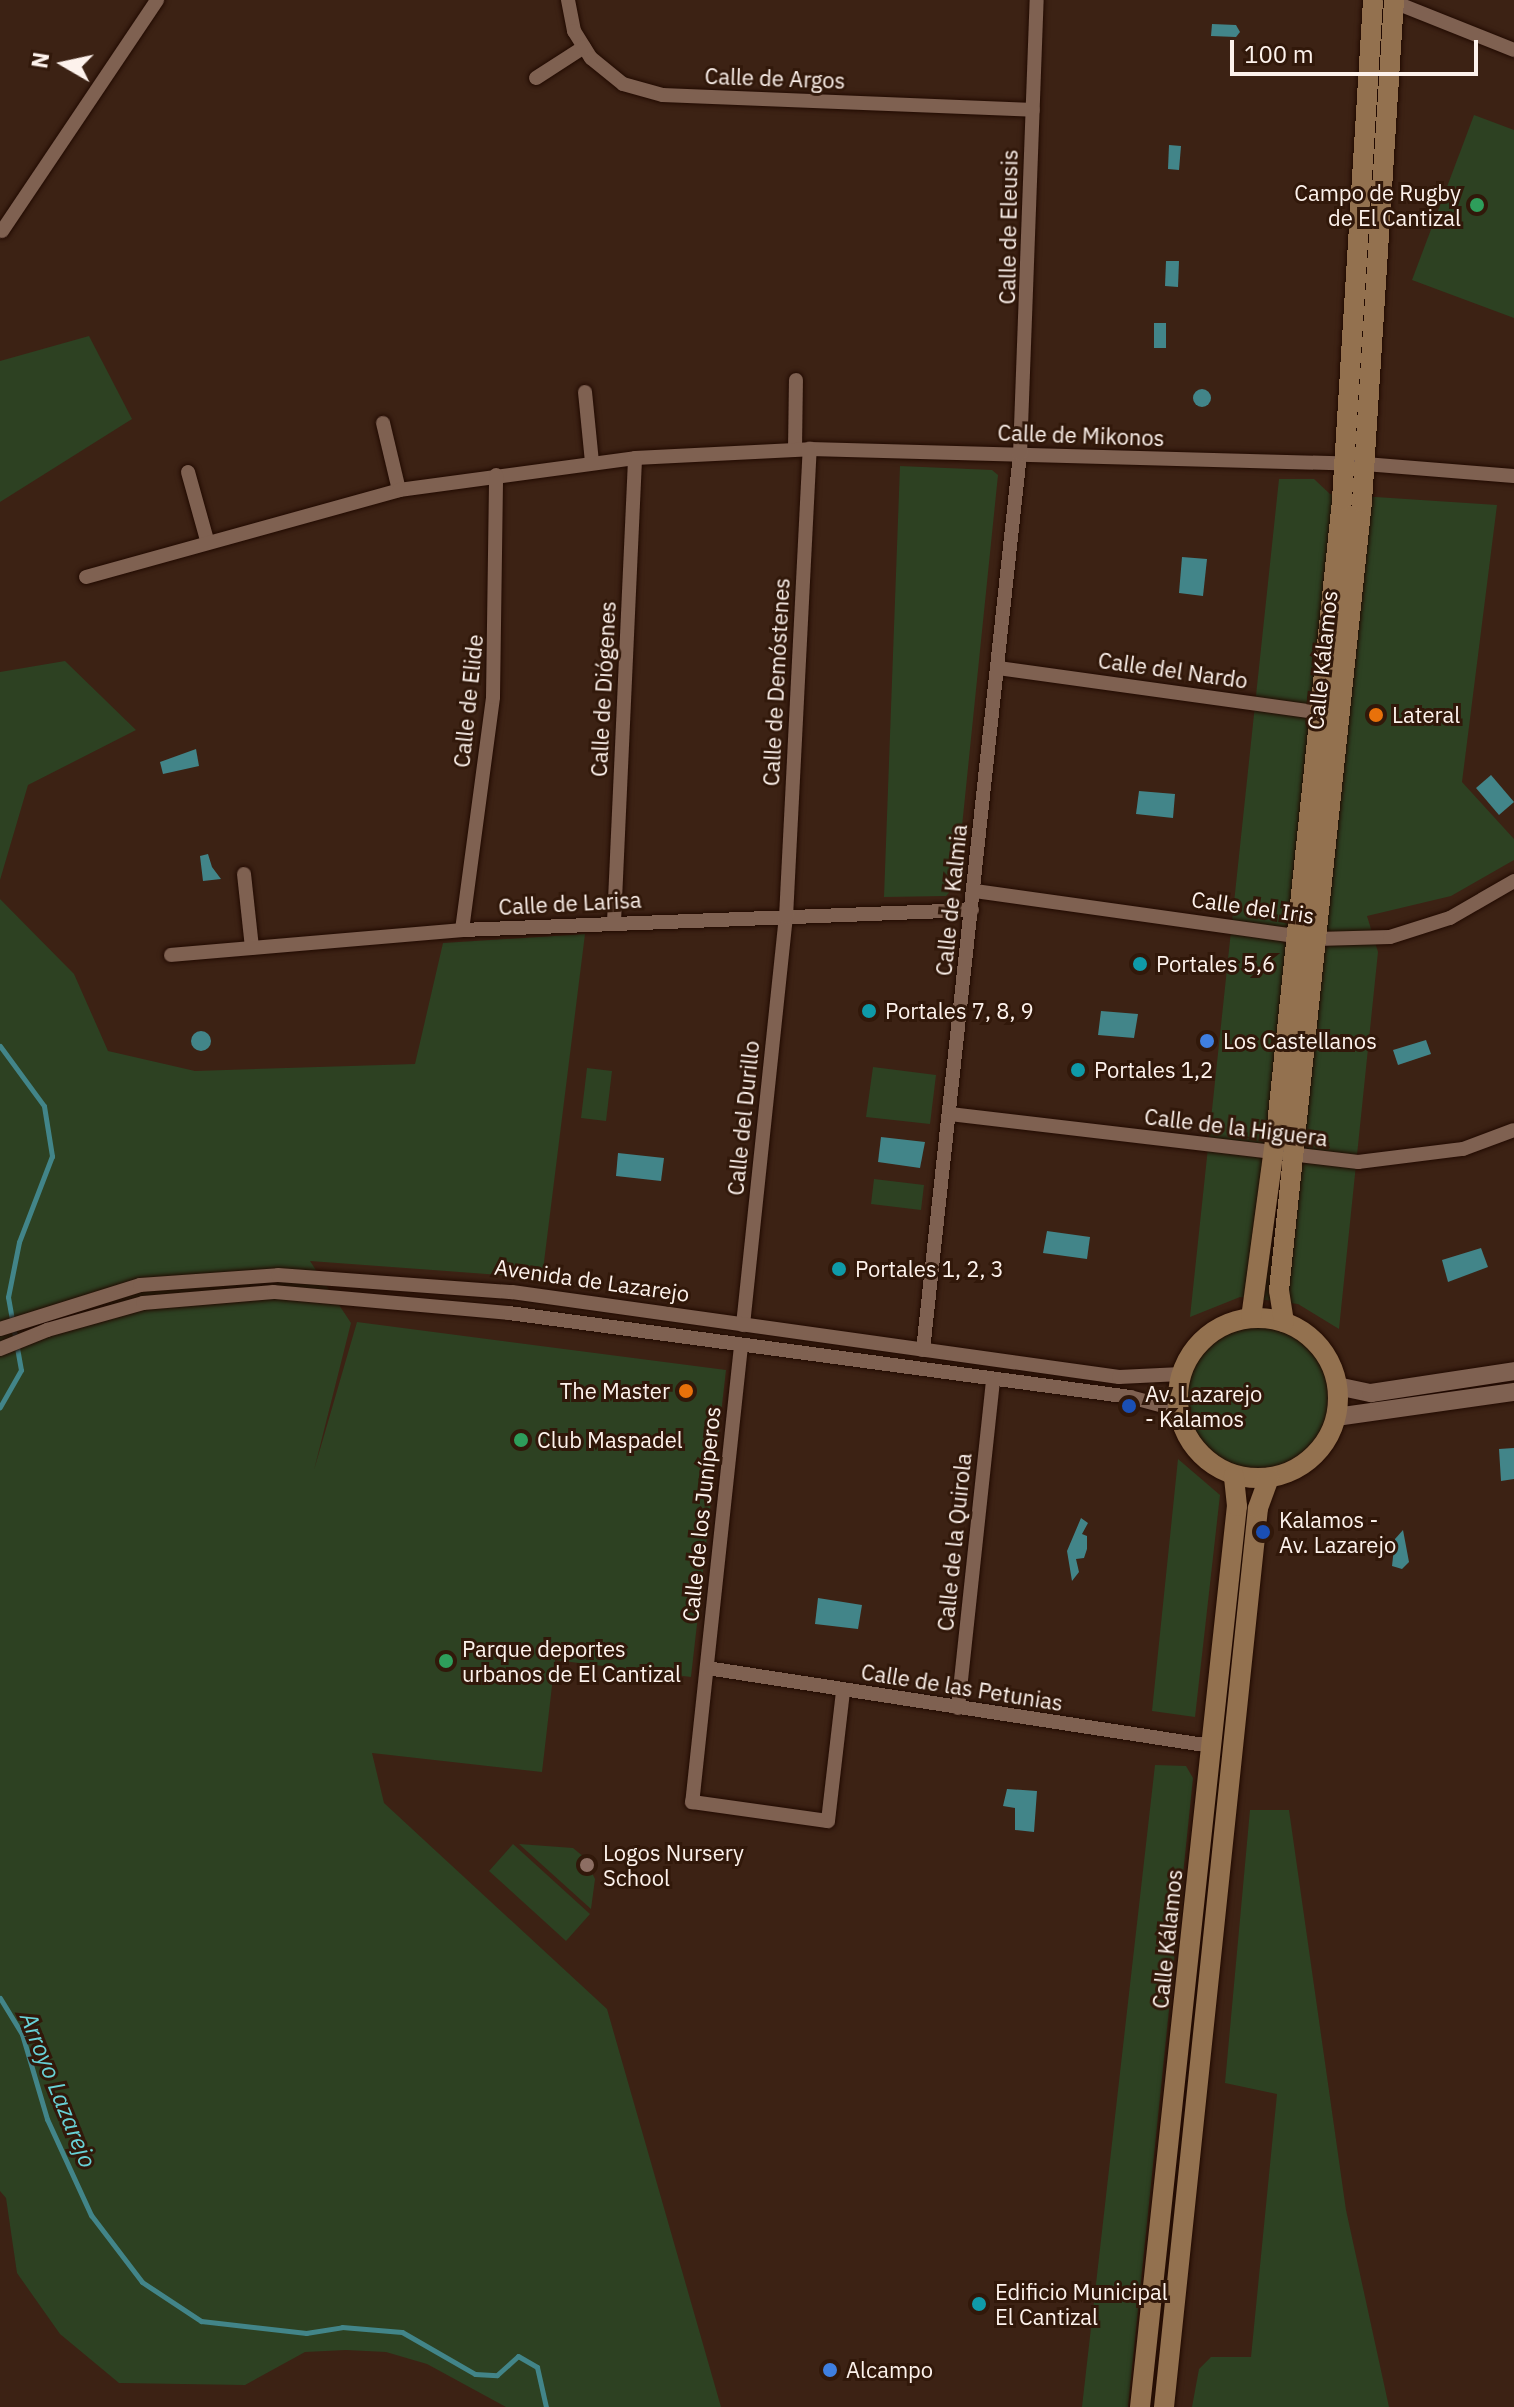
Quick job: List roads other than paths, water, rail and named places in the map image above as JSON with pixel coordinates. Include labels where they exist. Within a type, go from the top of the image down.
[{"type":"main road","name":"Calle Kálamos","points":[[1284,1322],[1279,1290],[1341,715],[1373,0]]},
{"type":"main road","name":"Calle Kálamos","points":[[1251,1318],[1273,1156],[1319,713],[1354,465],[1394,1]]},
{"type":"main road","points":[[1251,1318],[1284,1322],[1319,1346],[1337,1386],[1336,1417],[1324,1443],[1304,1464],[1269,1478],[1234,1475],[1203,1457],[1187,1435],[1178,1410],[1181,1374],[1208,1336],[1251,1318]]},
{"type":"main road","name":"Calle Kálamos","points":[[1140,2407],[1237,1506],[1234,1475]]},
{"type":"main road","name":"Calle Kálamos","points":[[1164,2407],[1258,1508],[1269,1478]]},
{"type":"street","points":[[2,231],[157,0]]},
{"type":"street","name":"Calle de Argos","points":[[568,0],[574,31],[584,47],[623,84],[663,95],[1033,110]]},
{"type":"street","name":"Calle de Eleusis","points":[[1020,454],[1037,0]]},
{"type":"street","points":[[1394,1],[1514,50]]},
{"type":"street","points":[[536,78],[584,47]]},
{"type":"street","points":[[796,380],[802,449]]},
{"type":"street","points":[[585,392],[592,462]]},
{"type":"street","points":[[383,423],[399,490]]},
{"type":"street","name":"Calle de Mikonos","points":[[86,577],[207,540],[399,490],[635,458],[802,449],[1354,465],[1514,476]]},
{"type":"street","name":"Calle de Demóstenes","points":[[786,917],[802,449]]},
{"type":"street","name":"Calle de Kalmia","points":[[923,1350],[1020,454]]},
{"type":"street","name":"Calle de Diógenes","points":[[614,922],[635,458]]},
{"type":"street","points":[[188,472],[207,540]]},
{"type":"street","name":"Calle de Elide","points":[[462,930],[493,697],[496,475]]},
{"type":"street","name":"Calle del Nardo","points":[[998,668],[1341,715]]},
{"type":"street","points":[[244,874],[252,948]]},
{"type":"street","name":"Calle del Iris","points":[[975,891],[1317,939],[1390,937],[1450,918],[1514,881]]},
{"type":"street","name":"Calle de Larisa","points":[[171,955],[462,930],[972,910]]},
{"type":"street","name":"Calle del Durillo","points":[[743,1325],[786,917]]},
{"type":"street","name":"Calle de la Higuera","points":[[950,1114],[1273,1156],[1358,1162],[1463,1149],[1514,1130]]},
{"type":"street","name":"Avenida de Lazarejo","points":[[0,1329],[140,1285],[278,1275],[512,1292],[1147,1380],[1181,1374]]},
{"type":"street","name":"Avenida de Lazarejo","points":[[0,1349],[47,1330],[143,1303],[274,1292],[509,1313],[1130,1397],[1178,1410]]},
{"type":"street","name":"Calle de los Juníperos","points":[[741,1346],[692,1802],[828,1821],[843,1691]]},
{"type":"street","points":[[1337,1386],[1371,1393],[1514,1371]]},
{"type":"street","name":"Calle de la Quirola","points":[[958,1708],[993,1380]]},
{"type":"street","points":[[1336,1417],[1514,1392]]},
{"type":"street","name":"Calle de las Petunias","points":[[707,1668],[1211,1746]]},
{"type":"water","points":[[1212,24],[1236,25],[1240,32],[1236,37],[1211,36]]},
{"type":"water","points":[[1169,145],[1181,146],[1179,170],[1168,169]]},
{"type":"water","points":[[1166,261],[1179,261],[1178,287],[1165,286]]},
{"type":"water","points":[[1154,323],[1166,323],[1166,348],[1154,348]]},
{"type":"water","points":[[1202,389],[1211,398],[1202,407],[1193,398]]},
{"type":"water","points":[[1182,557],[1207,559],[1203,596],[1179,593]]},
{"type":"water","points":[[196,749],[199,766],[163,774],[160,762]]},
{"type":"water","points":[[1491,775],[1514,802],[1499,815],[1476,788]]},
{"type":"water","points":[[1139,791],[1175,794],[1173,818],[1136,814]]},
{"type":"water","points":[[208,854],[212,867],[221,879],[203,881],[200,856]]},
{"type":"water","points":[[1101,1011],[1138,1014],[1134,1038],[1098,1035]]},
{"type":"water","points":[[201,1031],[208,1034],[211,1041],[208,1048],[201,1051],[194,1048],[191,1041],[194,1034]]},
{"type":"water","points":[[1426,1040],[1431,1054],[1398,1065],[1393,1050]]},
{"type":"water","points":[[881,1137],[925,1142],[920,1168],[878,1162]]},
{"type":"water","points":[[618,1153],[664,1158],[661,1181],[616,1176]]},
{"type":"water","points":[[1047,1231],[1090,1237],[1087,1259],[1043,1253]]},
{"type":"water","points":[[1481,1248],[1488,1267],[1448,1282],[1442,1260]]},
{"type":"water","points":[[1514,1448],[1514,1479],[1501,1481],[1499,1449]]},
{"type":"water","points":[[1081,1518],[1088,1523],[1082,1534],[1087,1536],[1087,1549],[1084,1558],[1076,1559],[1079,1572],[1072,1581],[1067,1551]]},
{"type":"water","points":[[1403,1530],[1409,1562],[1402,1569],[1392,1566],[1395,1539]]},
{"type":"water","points":[[818,1598],[862,1605],[858,1629],[815,1624]]},
{"type":"water","points":[[1007,1789],[1037,1791],[1034,1832],[1015,1830],[1015,1808],[1003,1806]]},
{"type":"waterway","name":"Arroyo Lazarejo","points":[[0,1046],[44,1106],[52,1156],[19,1242],[8,1297],[21,1370],[0,1407]]},
{"type":"waterway","name":"Arroyo Lazarejo","points":[[0,1998],[22,2034],[47,2119],[91,2215],[142,2282],[201,2321],[306,2333],[342,2327],[402,2332],[475,2374],[497,2375],[518,2356],[537,2367],[546,2407]]},
{"type":"place","name":"Campo de Rugby de El Cantizal","points":[[1477,205]]},
{"type":"place","name":"Lateral","points":[[1376,715]]},
{"type":"place","name":"Portales 5,6","points":[[1140,964]]},
{"type":"place","name":"Portales 7, 8, 9","points":[[869,1011]]},
{"type":"place","name":"Los Castellanos","points":[[1207,1041]]},
{"type":"place","name":"Portales 1,2","points":[[1078,1070]]},
{"type":"place","name":"Portales 1, 2, 3","points":[[839,1269]]},
{"type":"place","name":"The Master","points":[[686,1391]]},
{"type":"place","name":"Av. Lazarejo - Kalamos","points":[[1129,1406]]},
{"type":"place","name":"Club Maspadel","points":[[521,1440]]},
{"type":"place","name":"Kalamos - Av. Lazarejo","points":[[1263,1532]]},
{"type":"place","name":"Parque deportes urbanos de El Cantizal","points":[[446,1661]]},
{"type":"place","name":"Logos Nursery School","points":[[587,1865]]},
{"type":"place","name":"Edificio Municipal El Cantizal","points":[[979,2304]]},
{"type":"place","name":"Alcampo","points":[[830,2370]]}]
